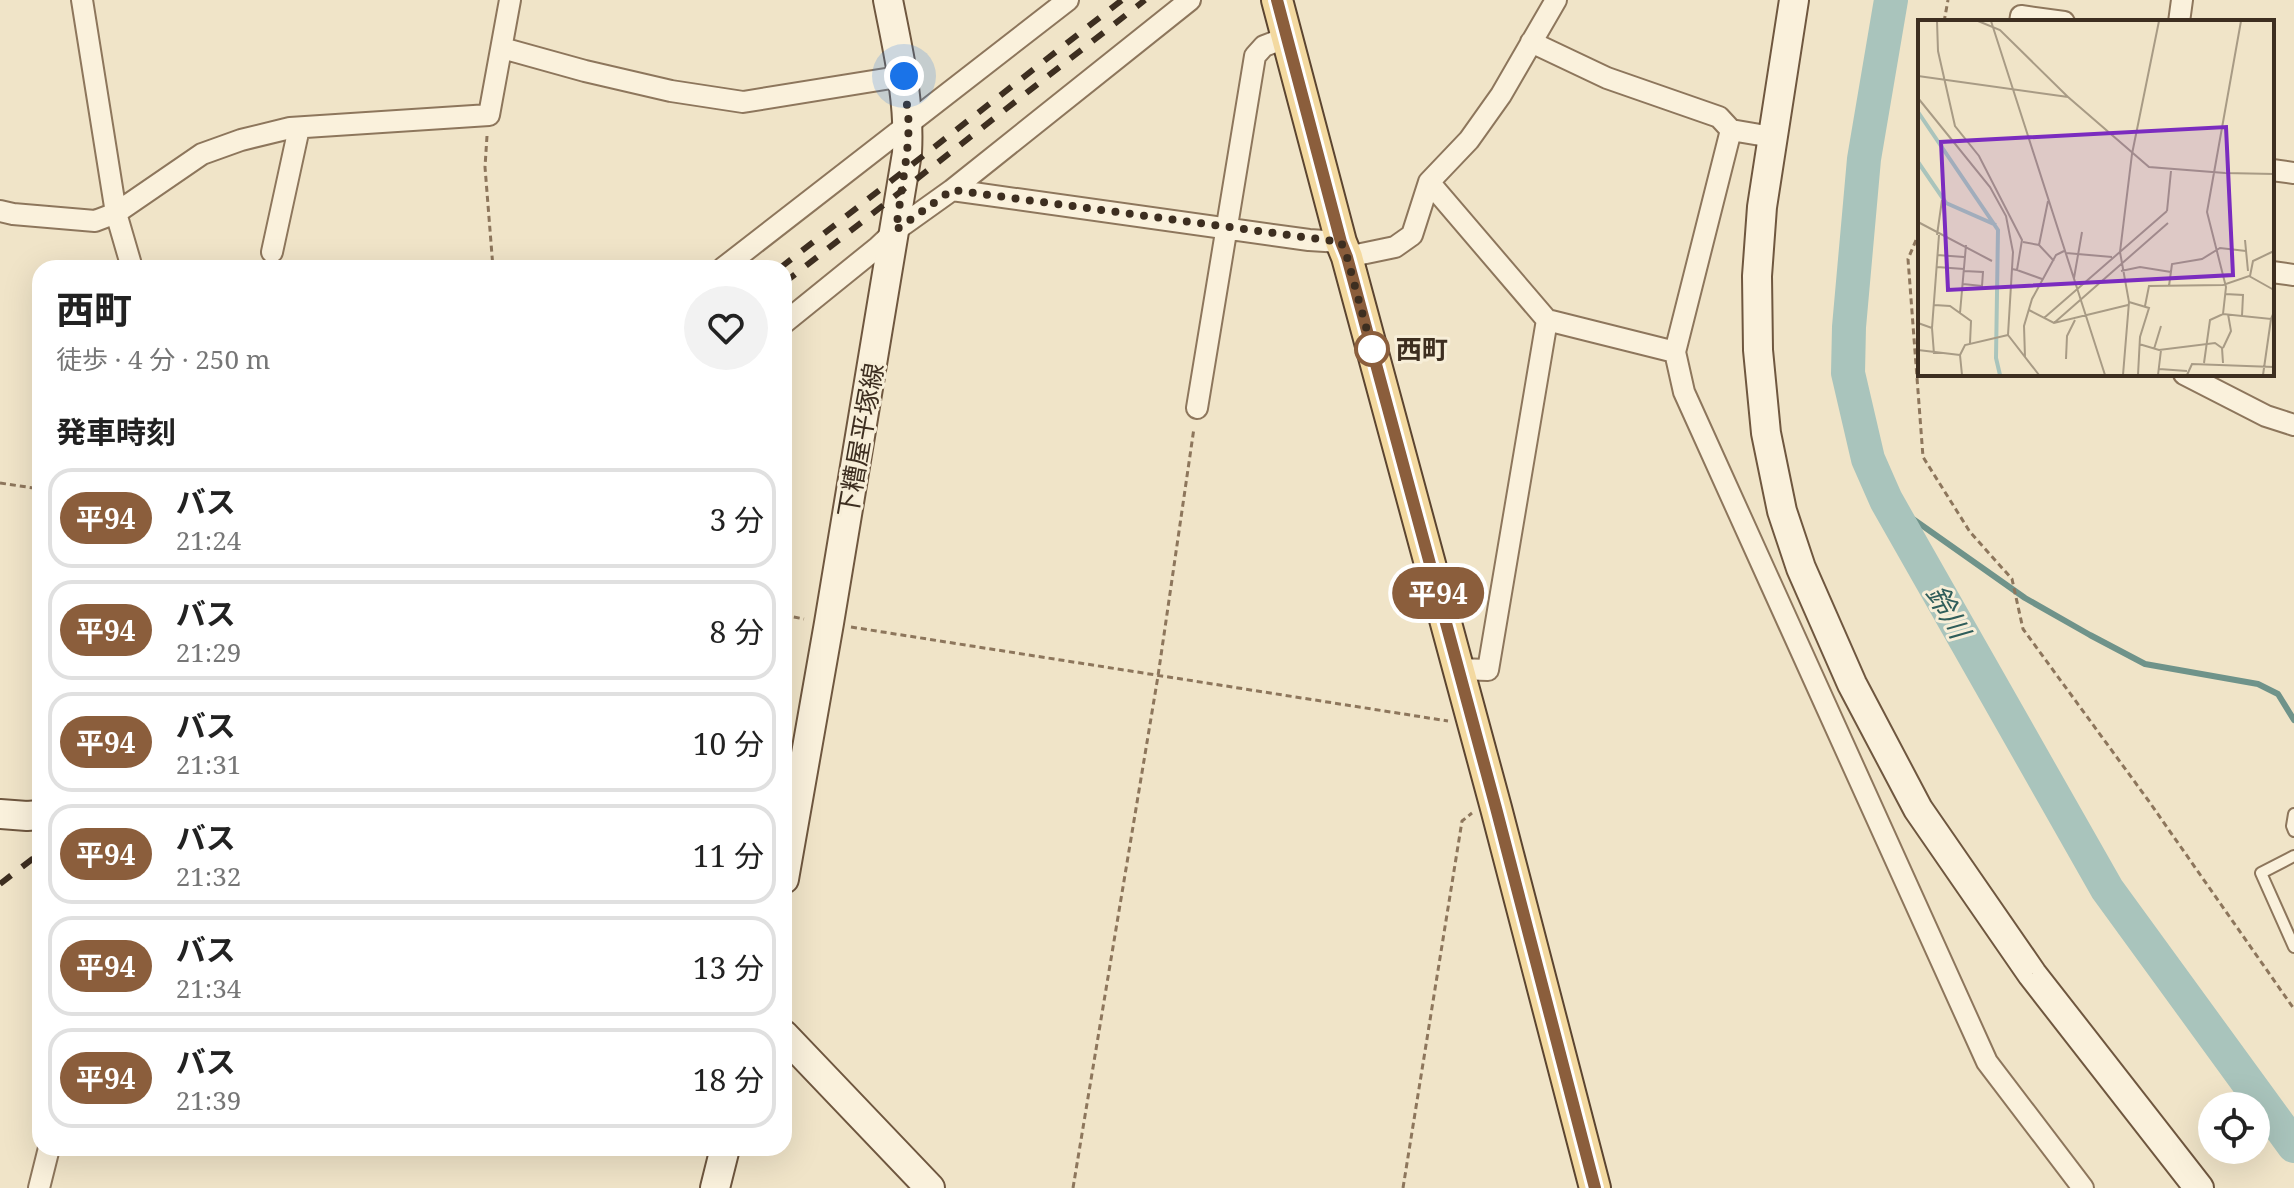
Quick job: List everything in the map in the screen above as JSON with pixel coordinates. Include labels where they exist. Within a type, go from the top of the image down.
[{"type":"main road","points":[[1277,0],[1496,808],[1595,1188]]},
{"type":"street","points":[[82,0],[116,213],[130,260]]},
{"type":"street","points":[[0,211],[95,221],[116,213],[202,154],[241,140],[299,128],[489,115],[510,0]]},
{"type":"street","name":"下糟屋平塚線","points":[[792,833],[907,153],[909,125],[904,76],[888,0]]},
{"type":"street","points":[[733,260],[1068,0]]},
{"type":"street","points":[[792,317],[896,230],[952,190],[1190,0]]},
{"type":"street","points":[[952,190],[1226,227],[1344,250],[1395,247],[1412,235],[1429,182],[1469,140],[1501,95],[1556,0]]},
{"type":"street","points":[[1794,0],[1762,207],[1757,276],[1758,350],[1766,433],[1782,511],[1801,568],[1852,684],[1918,809],[2032,974],[2199,1188]]},
{"type":"street","points":[[2179,20],[2182,0]]},
{"type":"street","points":[[2020,20],[2021,16],[2050,20]]},
{"type":"street","points":[[1197,408],[1255,56],[1264,46],[1288,37]]},
{"type":"street","points":[[1531,42],[1607,78],[1719,117],[1731,130],[1772,137]]},
{"type":"street","points":[[502,48],[671,91],[743,102],[904,76]]},
{"type":"street","points":[[272,252],[299,128]]},
{"type":"street","points":[[1731,130],[1675,352],[1684,392],[1987,1062],[2083,1188]]},
{"type":"street","points":[[2274,170],[2294,173]]},
{"type":"street","points":[[1429,182],[1547,320],[1675,352]]},
{"type":"street","points":[[2274,272],[2294,275]]},
{"type":"street","points":[[1458,669],[1488,670],[1547,320]]},
{"type":"street","points":[[2188,376],[2266,416],[2294,425]]},
{"type":"street","points":[[792,1043],[930,1188]]},
{"type":"street","points":[[39,1188],[47,1156]]},
{"type":"street","points":[[715,1188],[723,1156]]},
{"type":"lane","points":[[2294,814],[2294,831]]},
{"type":"lane","points":[[2294,856],[2261,873],[2294,947]]},
{"type":"path","points":[[1944,20],[1948,0]]},
{"type":"path","points":[[489,115],[485,167],[492,260]]},
{"type":"path","points":[[1918,236],[1908,259],[1923,457],[1970,532],[2012,579],[2023,629],[2148,800],[2294,1009]]},
{"type":"path","points":[[1073,1188],[1158,676],[1197,408]]},
{"type":"path","points":[[0,483],[32,488]]},
{"type":"path","points":[[792,616],[1450,721],[1471,716]]},
{"type":"path","points":[[1403,1188],[1462,821],[1472,813],[1496,808]]},
{"type":"waterway","name":"鈴川","points":[[1891,0],[1864,159],[1849,327],[1848,373],[1868,459],[1886,500],[2107,889],[2294,1146]]},
{"type":"waterway","points":[[1886,500],[2025,598],[2090,635],[2145,664],[2258,684],[2278,694],[2294,720]]},
{"type":"railway","points":[[790,260],[1122,0]]},
{"type":"railway","points":[[792,277],[1145,0]]},
{"type":"railway","points":[[0,884],[32,859]]},
{"type":"bus line","name":"平94","points":[[1277,0],[1595,1188]]},
{"type":"place","name":"西町","points":[[1372,349]]},
{"type":"route","points":[[904,76],[909,125],[896,230],[952,190],[1341,242],[1372,349]]}]
